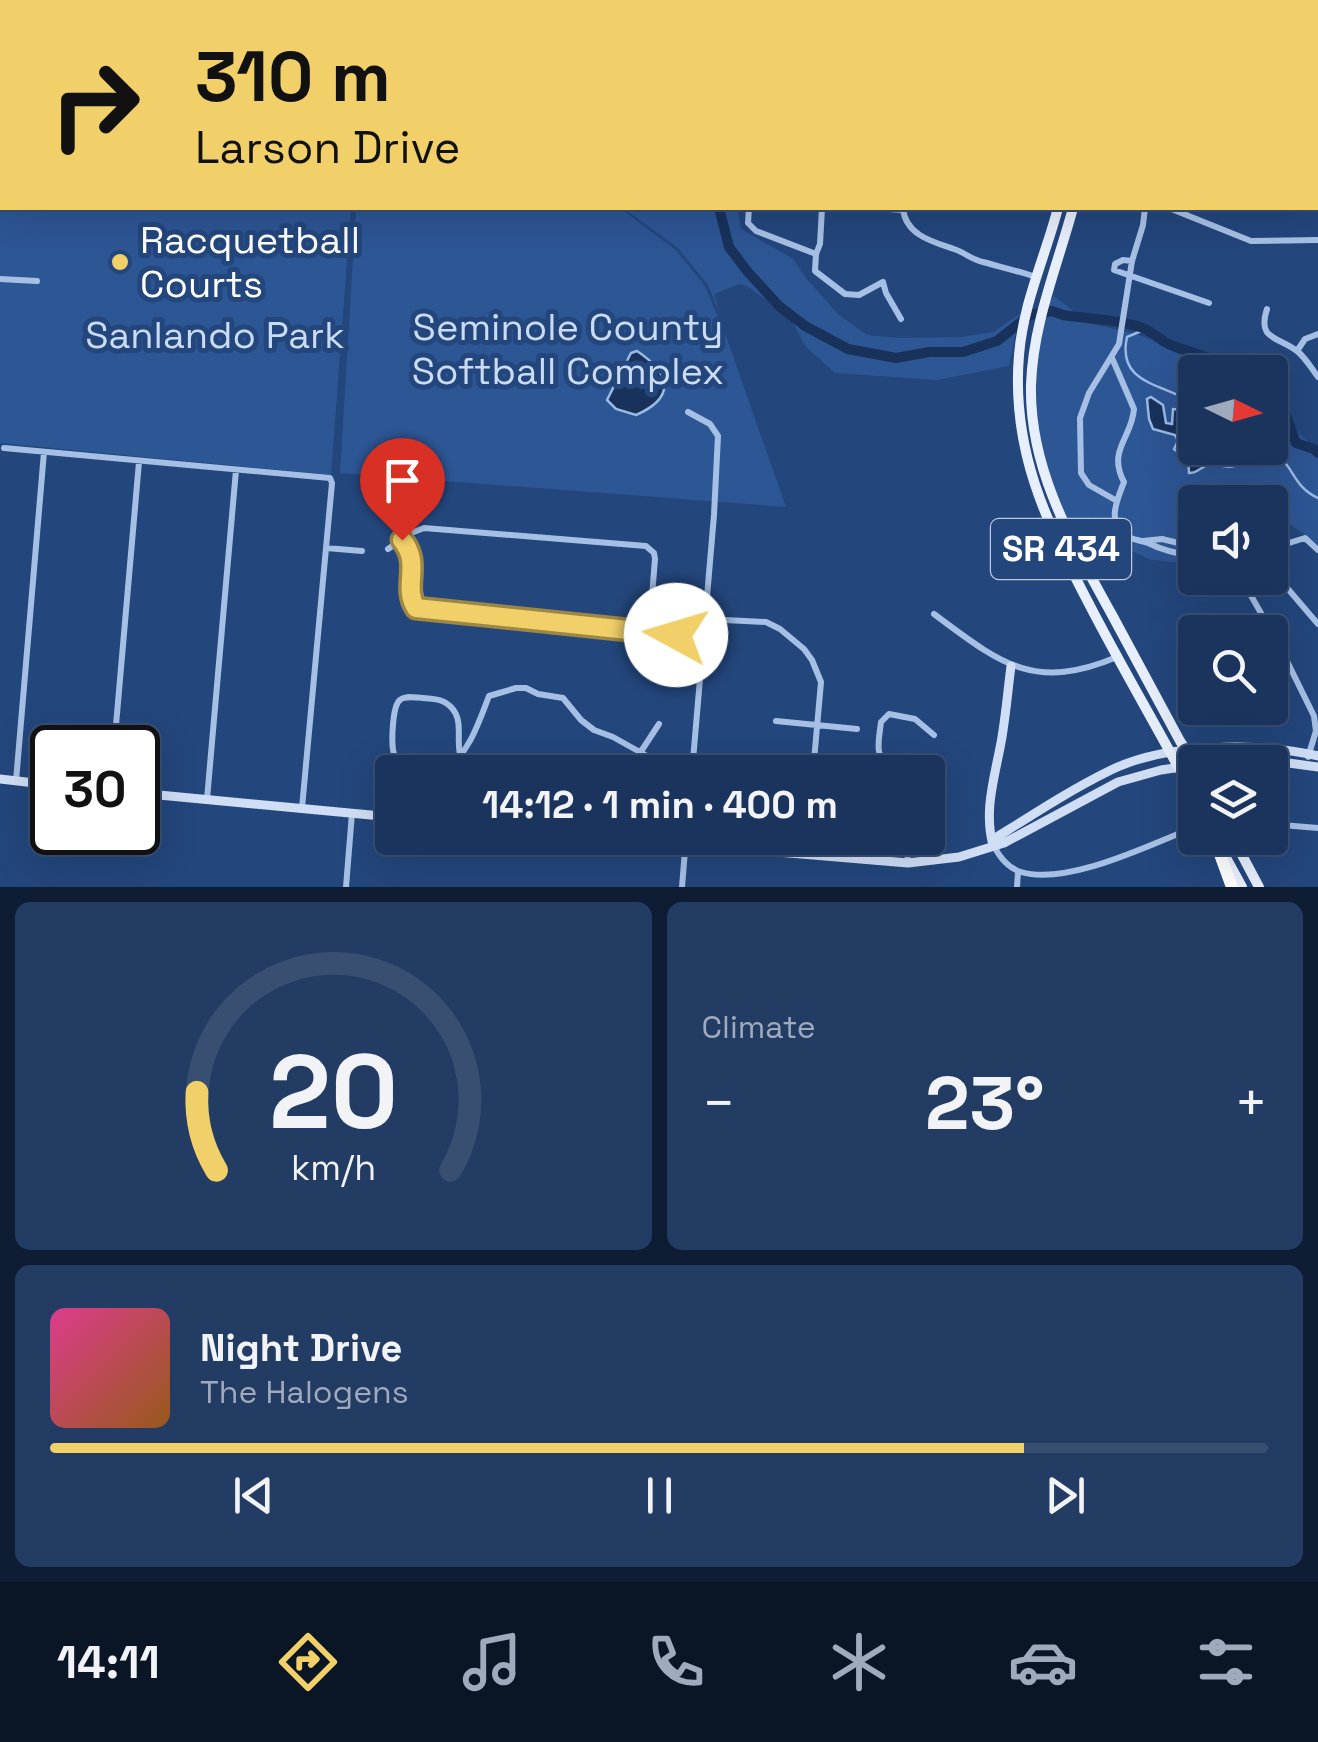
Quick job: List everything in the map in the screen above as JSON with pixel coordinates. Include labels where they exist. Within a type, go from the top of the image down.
[{"type":"highway","points":[[1221,855],[1232,887]]},
{"type":"main road","points":[[1037,298],[1040,286],[1036,278],[1057,210]]},
{"type":"main road","name":"SR 434","points":[[1072,210],[1021,336],[1018,398],[1026,462],[1049,526],[1178,767]]},
{"type":"main road","name":"SR 434","points":[[1037,298],[1027,375],[1040,459],[1053,500],[1072,542],[1184,745]]},
{"type":"main road","points":[[993,845],[988,808],[1012,666]]},
{"type":"main road","points":[[1288,751],[1314,754]]},
{"type":"main road","points":[[993,845],[998,837],[1068,792],[1111,770],[1178,752]]},
{"type":"main road","points":[[816,855],[908,863],[958,858],[1004,843],[1118,782],[1178,767]]},
{"type":"main road","points":[[0,780],[30,783]]},
{"type":"main road","points":[[160,795],[375,815]]},
{"type":"main road","points":[[1224,855],[1242,887]]},
{"type":"main road","points":[[1243,855],[1259,887]]},
{"type":"street","points":[[749,210],[748,223],[756,231],[816,254]]},
{"type":"street","points":[[822,210],[815,271],[845,294],[859,295],[883,282],[901,319]]},
{"type":"street","points":[[903,210],[904,218],[933,244],[1036,278]]},
{"type":"street","points":[[1117,501],[1090,485],[1081,473],[1080,418],[1089,393],[1119,344],[1132,262],[1146,210]]},
{"type":"street","points":[[1174,210],[1250,241],[1318,240]]},
{"type":"street","points":[[1132,262],[1118,262],[1114,267],[1117,272],[1209,303]]},
{"type":"street","points":[[0,279],[38,281]]},
{"type":"street","points":[[1267,309],[1264,330],[1297,351],[1318,378]]},
{"type":"street","points":[[1297,351],[1305,340],[1318,334]]},
{"type":"street","points":[[1112,357],[1134,409],[1120,444],[1118,471],[1124,482],[1114,514],[1125,536],[1178,553]]},
{"type":"street","points":[[688,412],[710,424],[718,436],[693,755]]},
{"type":"street","points":[[4,448],[330,478],[302,808]]},
{"type":"street","points":[[16,781],[44,452]]},
{"type":"street","points":[[1026,462],[1040,459]]},
{"type":"street","points":[[116,725],[139,462]]},
{"type":"street","points":[[207,800],[236,470]]},
{"type":"street","points":[[388,549],[410,532],[424,528],[656,549],[649,633]]},
{"type":"street","points":[[1144,541],[1162,538],[1178,542]]},
{"type":"street","points":[[1288,543],[1305,538],[1318,550]]},
{"type":"street","points":[[402,540],[412,554],[410,596],[416,608],[703,638]]},
{"type":"street","points":[[326,548],[362,552]]},
{"type":"street","points":[[1288,589],[1318,624]]},
{"type":"street","points":[[1251,595],[1314,716],[1312,766]]},
{"type":"street","points":[[934,614],[985,652],[1021,670],[1083,670],[1117,658]]},
{"type":"street","points":[[705,619],[766,622],[804,649],[821,682],[815,755]]},
{"type":"street","points":[[462,755],[489,696],[516,688],[563,698],[594,730],[640,754],[659,724]]},
{"type":"street","points":[[394,755],[396,707],[404,697],[448,704],[459,724],[460,755]]},
{"type":"street","points":[[879,755],[881,722],[889,714],[916,719],[934,734]]},
{"type":"street","points":[[776,721],[857,729]]},
{"type":"street","points":[[346,887],[352,813]]},
{"type":"street","points":[[1288,826],[1318,828]]},
{"type":"street","points":[[993,845],[1000,858],[1018,872],[1043,874],[1090,868],[1178,834]]},
{"type":"street","points":[[682,887],[685,855]]},
{"type":"street","points":[[907,855],[908,863]]},
{"type":"street","points":[[1017,887],[1018,872]]},
{"type":"green space","name":"Sanlando Park","points":[[0,210],[351,210],[331,475],[0,443]]},
{"type":"green space","name":"Seminole County Softball Complex","points":[[356,210],[622,210],[676,250],[705,286],[786,507],[340,473]]},
{"type":"green space","points":[[626,210],[737,210],[741,229],[792,258],[839,315],[867,335],[962,337],[993,332],[1020,314],[1009,366],[937,380],[835,373],[805,346],[791,319],[750,288],[740,284],[714,294],[720,315],[708,285],[678,248]]},
{"type":"green space","points":[[1054,296],[1089,323],[1136,334],[1193,355],[1178,355],[1178,442],[1174,445],[1178,449],[1178,465],[1190,465],[1188,472],[1195,474],[1208,466],[1288,465],[1288,423],[1318,451],[1318,549],[1288,523],[1288,485],[1178,485],[1178,562],[1152,560],[1105,540],[1092,517],[1070,530],[1047,472],[1037,421],[1034,383],[1046,307]]},
{"type":"shaded area","points":[[637,351],[657,368],[664,384],[658,400],[636,415],[616,409],[607,400],[631,353]]},
{"type":"shaded area","points":[[1151,397],[1163,405],[1166,423],[1172,424],[1173,409],[1178,409],[1178,441],[1175,435],[1153,429],[1147,399]]},
{"type":"shaded area","points":[[1188,465],[1214,465],[1206,466],[1189,473]]},
{"type":"waterway","points":[[720,210],[729,247],[779,306],[805,326],[848,349],[896,358],[929,352],[963,352],[997,341],[1030,315],[1052,311],[1140,327],[1169,344],[1201,355]]},
{"type":"waterway","points":[[1146,329],[1127,337],[1129,366],[1147,382],[1178,395]]},
{"type":"waterway","points":[[1288,421],[1296,443],[1318,453]]},
{"type":"waterway","points":[[1287,465],[1306,491],[1318,498]]},
{"type":"place","name":"Racquetball Courts","points":[[120,262]]},
{"type":"route","points":[[402,540],[412,554],[410,596],[416,608],[676,635]]}]
